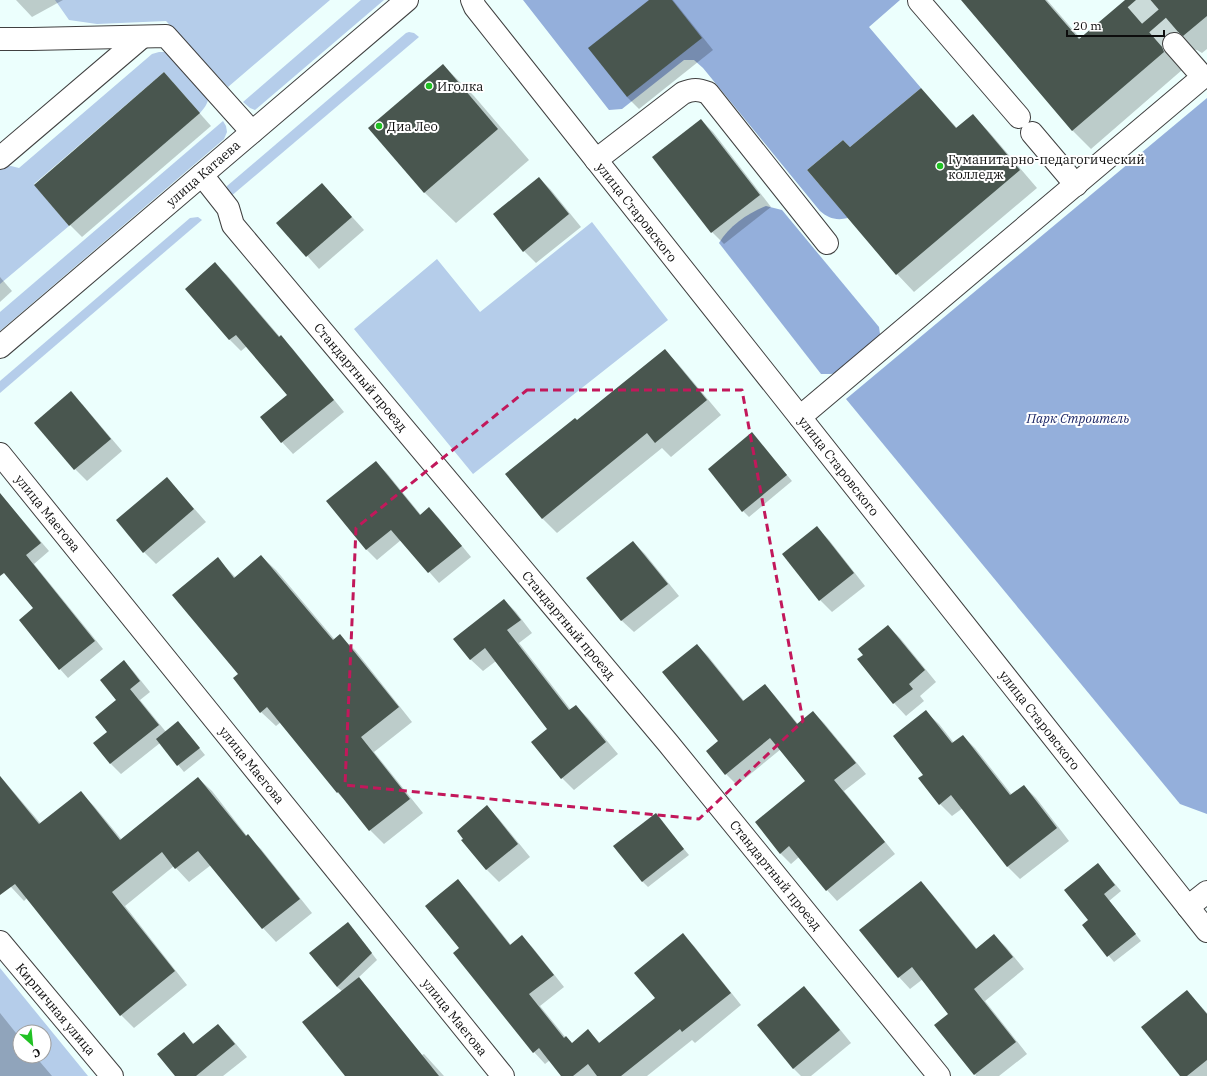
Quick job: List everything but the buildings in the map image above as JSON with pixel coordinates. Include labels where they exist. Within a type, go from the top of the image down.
[{"type":"street","name":"улица Катаева","points":[[0,347],[407,0]]},
{"type":"street","name":"улица Старовского","points":[[472,0],[475,7],[1207,931]]},
{"type":"street","points":[[919,1],[1076,185]]},
{"type":"street","points":[[0,39],[166,36],[252,132]]},
{"type":"street","points":[[0,158],[12,150],[142,37]]},
{"type":"street","points":[[800,417],[1203,77],[1174,44]]},
{"type":"street","points":[[596,160],[684,93],[690,90],[699,90],[708,93],[827,243]]},
{"type":"street","name":"Стандартный проезд","points":[[202,175],[228,208],[233,224],[668,743],[938,1076]]},
{"type":"street","name":"улица Маегова","points":[[0,454],[503,1076]]},
{"type":"street","points":[[1188,907],[1207,892]]},
{"type":"street","name":"Кирпичная улица","points":[[0,942],[112,1076]]},
{"type":"highlighted area","points":[[527,390],[742,390],[803,721],[699,819],[345,785],[356,528]]},
{"type":"shaded area","points":[[55,0],[330,0],[228,87],[166,21],[97,24],[69,20]]},
{"type":"shaded area","points":[[361,0],[384,0],[255,110],[243,102]]},
{"type":"shaded area","points":[[409,32],[414,33],[419,37],[230,197],[226,190],[227,186]]},
{"type":"shaded area","points":[[169,52],[208,98],[206,106],[200,113],[164,72],[34,184],[69,226],[0,284],[0,167],[11,166],[19,168],[152,54]]},
{"type":"shaded area","points":[[223,121],[227,132],[224,139],[0,331],[0,312]]},
{"type":"shaded area","points":[[198,217],[202,220],[0,393],[0,381],[190,218]]},
{"type":"shaded area","points":[[592,222],[668,320],[473,474],[354,329],[437,259],[480,312]]},
{"type":"shaded area","points":[[0,968],[46,1024],[12,1024],[12,1064],[52,1064],[52,1032],[88,1076],[0,1076]]},
{"type":"green space","points":[[523,0],[900,0],[869,27],[921,88],[850,147],[843,140],[807,170],[848,218],[832,218],[820,211],[703,68],[694,60],[684,60],[622,109],[609,110]]},
{"type":"green space","name":"Парк Строитель","points":[[1207,98],[1207,814],[1180,804],[846,399]]},
{"type":"green space","points":[[766,206],[782,210],[879,327],[880,334],[877,341],[839,373],[821,374],[719,243],[728,231],[740,221],[752,212]]},
{"type":"tunnel","points":[[1136,0],[1174,44]]},
{"type":"place","name":"Иголка","points":[[429,86]]},
{"type":"place","name":"Диа Лео","points":[[379,126]]},
{"type":"place","name":"Гуманитарно-педагогический колледж","points":[[940,166]]}]
